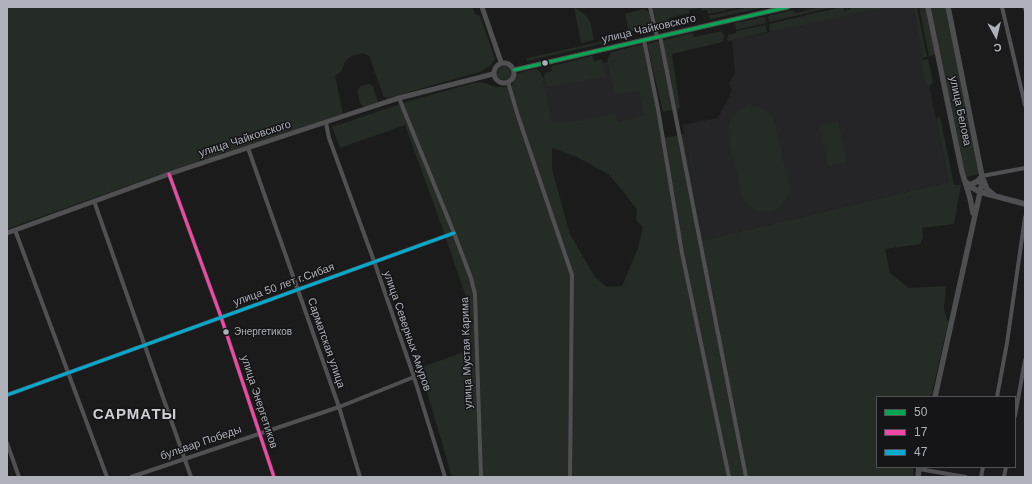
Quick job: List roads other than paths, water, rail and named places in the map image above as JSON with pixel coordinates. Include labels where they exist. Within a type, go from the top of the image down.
[{"type":"main road","name":"улица Белова","points":[[928,7],[970,198],[973,218]]},
{"type":"main road","name":"улица Белова","points":[[935,396],[973,218],[980,192],[982,176],[948,7]]},
{"type":"main road","points":[[966,182],[972,184],[978,181],[982,176]]},
{"type":"main road","points":[[982,176],[987,189],[997,198]]},
{"type":"main road","points":[[966,182],[980,192],[997,198],[1025,204]]},
{"type":"main road","points":[[918,477],[919,468]]},
{"type":"street","points":[[482,7],[501,62]]},
{"type":"street","points":[[650,7],[659,37],[746,477]]},
{"type":"street","name":"улица Чайковского","points":[[514,70],[788,7]]},
{"type":"street","points":[[1002,7],[1025,105]]},
{"type":"street","points":[[644,40],[658,109],[682,253],[729,477]]},
{"type":"street","points":[[501,62],[506,62],[511,65],[514,70],[512,79],[504,83],[499,82],[493,74],[495,67],[501,62]]},
{"type":"street","name":"улица Чайковского","points":[[7,233],[169,174],[399,98],[493,74]]},
{"type":"street","points":[[508,82],[518,116],[572,275],[570,477]]},
{"type":"street","name":"улица Мустая Карима","points":[[399,98],[454,232],[471,278],[475,294],[481,477]]},
{"type":"street","name":"улица Северных Амуров","points":[[326,123],[329,138],[414,378],[445,477]]},
{"type":"street","name":"Сарматская улица","points":[[248,148],[339,407],[360,477]]},
{"type":"street","points":[[982,176],[1025,168]]},
{"type":"street","name":"улица Энергетиков","points":[[169,174],[222,317],[274,477]]},
{"type":"street","points":[[94,201],[191,477]]},
{"type":"street","points":[[997,396],[1007,344],[1025,217]]},
{"type":"street","points":[[15,230],[107,477]]},
{"type":"street","name":"улица 50 лет г.Сибая","points":[[7,395],[454,232]]},
{"type":"street","points":[[1016,410],[1025,360]]},
{"type":"street","name":"бульвар Победы","points":[[131,477],[260,432],[339,407],[414,378]]},
{"type":"street","points":[[7,443],[19,477]]},
{"type":"street","points":[[919,468],[966,477]]},
{"type":"place","name":"Энергетиков","points":[[226,332]]},
{"type":"district","name":"САРМАТЫ","points":[[135,415]]}]
